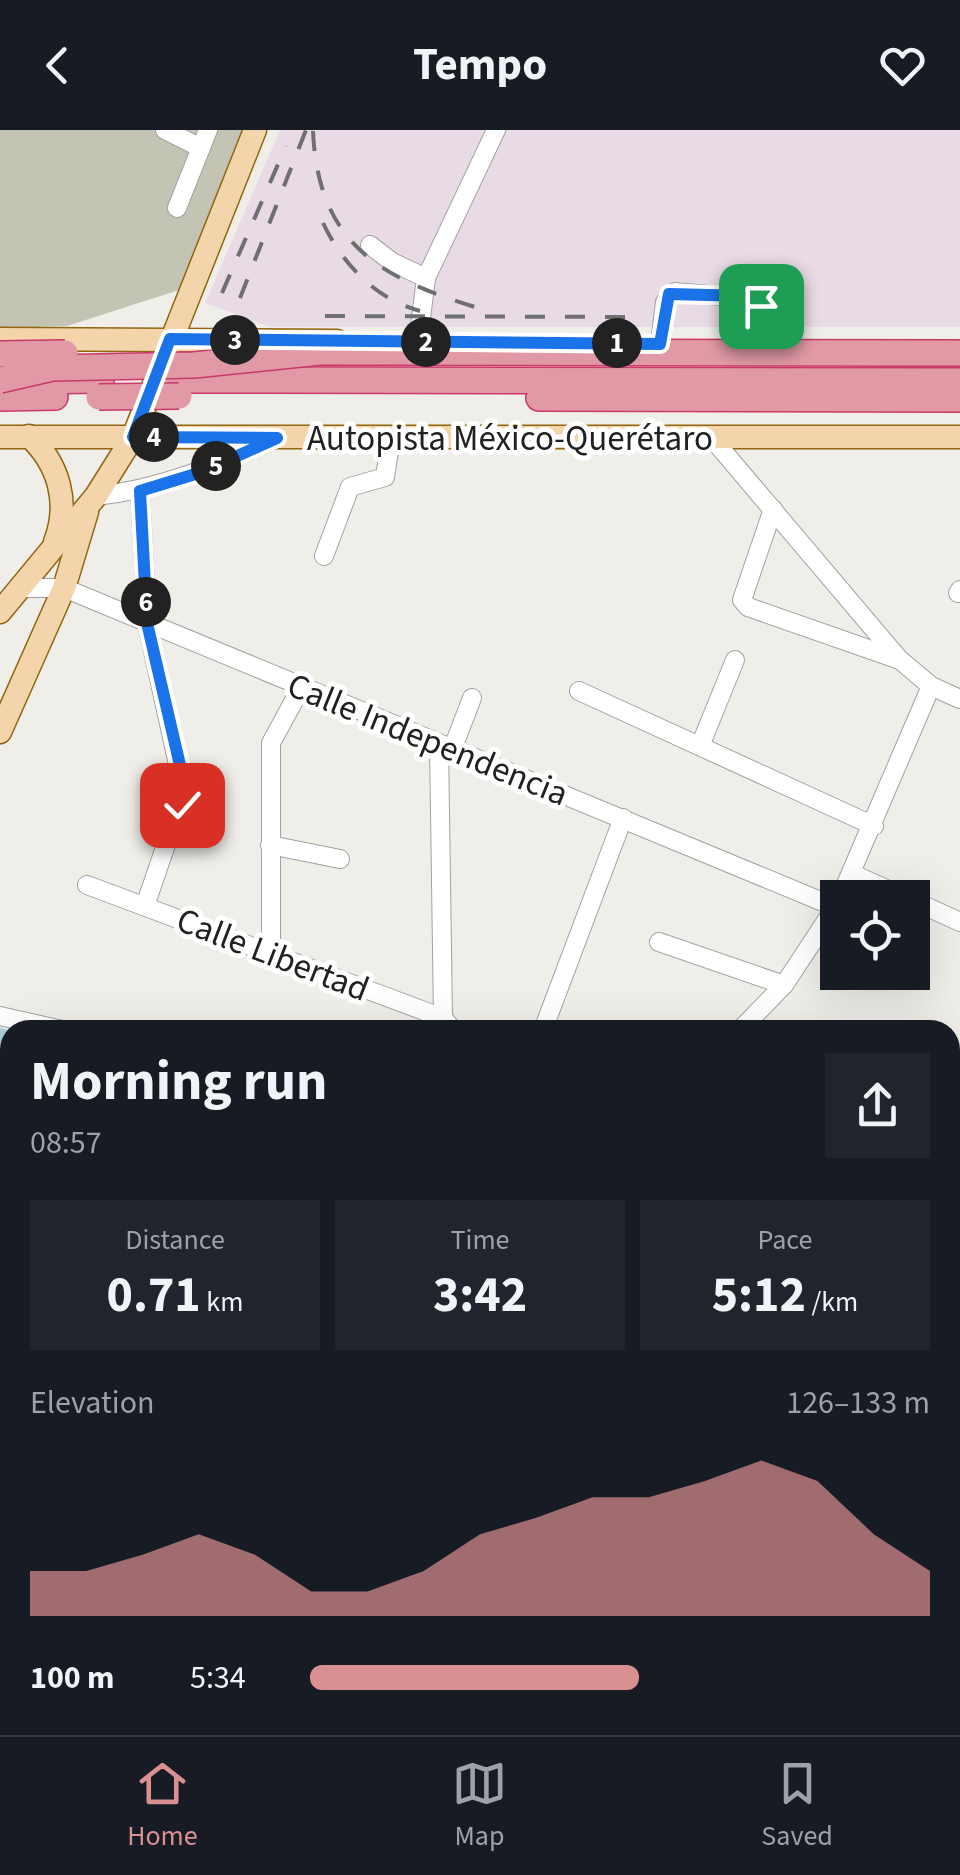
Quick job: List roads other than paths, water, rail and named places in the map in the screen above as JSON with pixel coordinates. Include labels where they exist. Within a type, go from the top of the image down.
[{"type":"highway","points":[[0,354],[960,350]]},
{"type":"highway","points":[[0,380],[42,369],[220,363],[320,352]]},
{"type":"highway","points":[[0,380],[100,389]]},
{"type":"highway","points":[[0,398],[100,389],[960,381]]},
{"type":"highway","points":[[178,388],[960,400]]},
{"type":"highway","points":[[870,399],[960,416]]},
{"type":"main road","points":[[0,612],[93,500],[133,437],[256,130]]},
{"type":"main road","points":[[0,339],[769,344],[960,350]]},
{"type":"main road","name":"Autopista México-Querétaro","points":[[0,436],[960,437]]},
{"type":"main road","points":[[29,436],[51,463],[60,485],[62,510],[54,546]]},
{"type":"main road","points":[[0,732],[64,588],[93,500]]},
{"type":"street","points":[[165,130],[205,139],[177,208]]},
{"type":"street","points":[[418,342],[426,278],[496,130]]},
{"type":"street","points":[[370,245],[392,262],[426,278]]},
{"type":"street","points":[[660,344],[665,302],[675,292],[755,299],[769,344]]},
{"type":"street","points":[[711,437],[899,659],[931,686],[960,700]]},
{"type":"street","points":[[93,500],[202,472],[277,438]]},
{"type":"street","points":[[324,556],[350,487],[384,477],[391,438]]},
{"type":"street","points":[[140,491],[147,623],[184,792],[144,906]]},
{"type":"street","points":[[773,509],[742,600],[748,607],[899,659]]},
{"type":"street","name":"Calle Independencia","points":[[18,588],[64,588],[445,747],[820,895]]},
{"type":"street","points":[[700,746],[736,660]]},
{"type":"street","points":[[270,954],[271,743],[302,686]]},
{"type":"street","points":[[850,880],[931,686]]},
{"type":"street","points":[[579,691],[874,826]]},
{"type":"street","points":[[448,1020],[445,747],[472,698]]},
{"type":"street","points":[[547,1020],[623,818]]},
{"type":"street","points":[[270,845],[340,858]]},
{"type":"street","points":[[853,874],[866,880]]},
{"type":"street","name":"Calle Libertad","points":[[87,885],[438,1020]]},
{"type":"street","points":[[930,908],[960,922]]},
{"type":"street","points":[[750,1020],[784,985],[820,930]]},
{"type":"street","points":[[659,942],[784,985]]},
{"type":"railway","points":[[240,298],[306,130]]},
{"type":"railway","points":[[313,131],[318,171],[328,204],[343,231],[363,253],[416,286],[485,310]]},
{"type":"railway","points":[[222,293],[286,146]]},
{"type":"railway","points":[[323,223],[362,278],[389,298],[420,311]]},
{"type":"railway","points":[[325,316],[641,317]]}]
